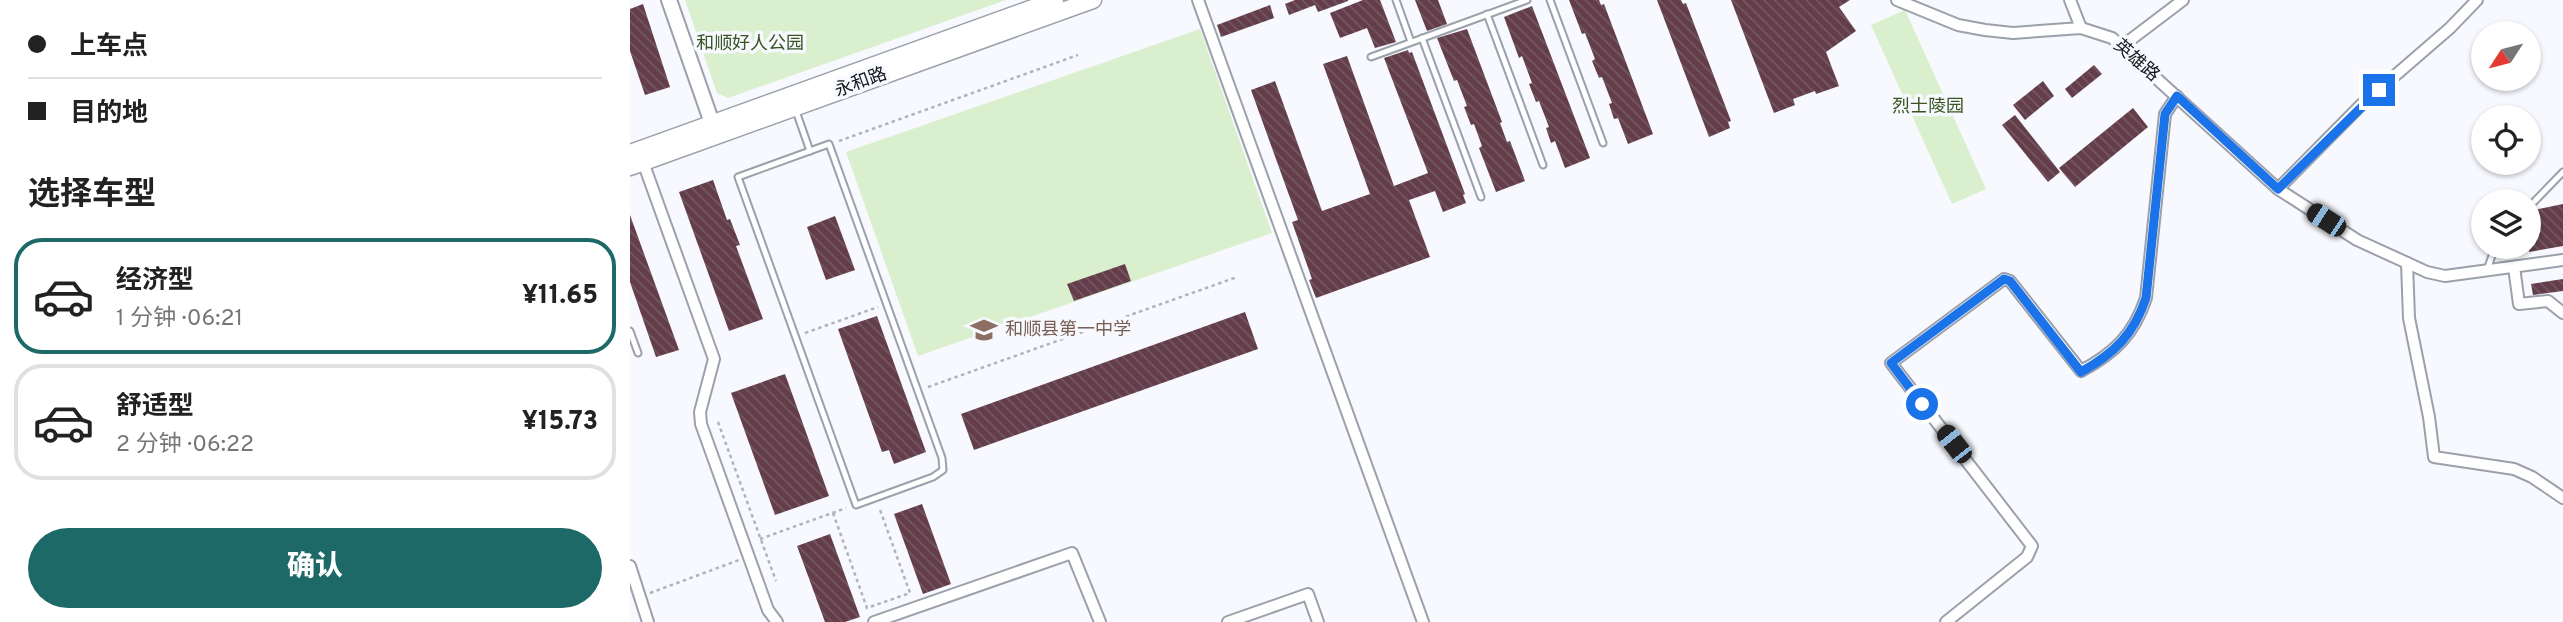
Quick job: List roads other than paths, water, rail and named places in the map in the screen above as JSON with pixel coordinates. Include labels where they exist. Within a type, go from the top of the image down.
[{"type":"main road","name":"永和路","points":[[634,161],[712,123],[1055,0]]},
{"type":"main road","name":"永和路","points":[[634,161],[1093,0]]},
{"type":"street","points":[[669,0],[712,123]]},
{"type":"street","points":[[1198,0],[1423,622]]},
{"type":"street","name":"英雄路","points":[[1897,0],[1958,25],[1985,30],[2013,33],[2081,28],[2112,38],[2278,189],[2357,240],[2427,272],[2445,276],[2563,260]]},
{"type":"street","points":[[2070,0],[2081,28]]},
{"type":"street","points":[[2121,47],[2183,0]]},
{"type":"street","points":[[2278,189],[2361,105],[2450,28],[2477,0]]},
{"type":"street","points":[[1946,622],[2027,557],[2032,546],[1891,363],[2004,279],[2010,281],[2081,372],[2127,337],[2138,321],[2146,298],[2165,114],[2177,96]]},
{"type":"street","points":[[634,161],[714,359],[700,412],[701,424],[768,610],[777,622]]},
{"type":"street","points":[[2407,263],[2409,318],[2429,417],[2434,457],[2514,469],[2532,477],[2563,498]]},
{"type":"street","points":[[2514,267],[2519,304],[2548,301],[2563,313]]},
{"type":"street","points":[[874,622],[1072,553],[1100,622]]},
{"type":"street","points":[[631,574],[648,622]]},
{"type":"street","points":[[1228,622],[1308,594],[1318,622]]},
{"type":"lane","points":[[1396,0],[1411,43]]},
{"type":"lane","points":[[1371,57],[1527,0]]},
{"type":"lane","points":[[1550,0],[1603,143]]},
{"type":"lane","points":[[1487,15],[1543,165]]},
{"type":"lane","points":[[1422,38],[1481,197]]},
{"type":"lane","points":[[794,107],[810,151]]},
{"type":"lane","points":[[830,144],[942,458],[943,470],[933,477],[856,505],[738,177],[810,151],[830,144]]},
{"type":"lane","points":[[2541,196],[2560,179],[2563,172]]},
{"type":"lane","points":[[2487,271],[2491,259]]},
{"type":"lane","points":[[630,331],[638,353]]},
{"type":"place","name":"和顺县第一中学","points":[[984,330]]},
{"type":"park label","name":"和顺好人公园","points":[[750,44]]},
{"type":"park label","name":"烈士陵园","points":[[1928,107]]}]
